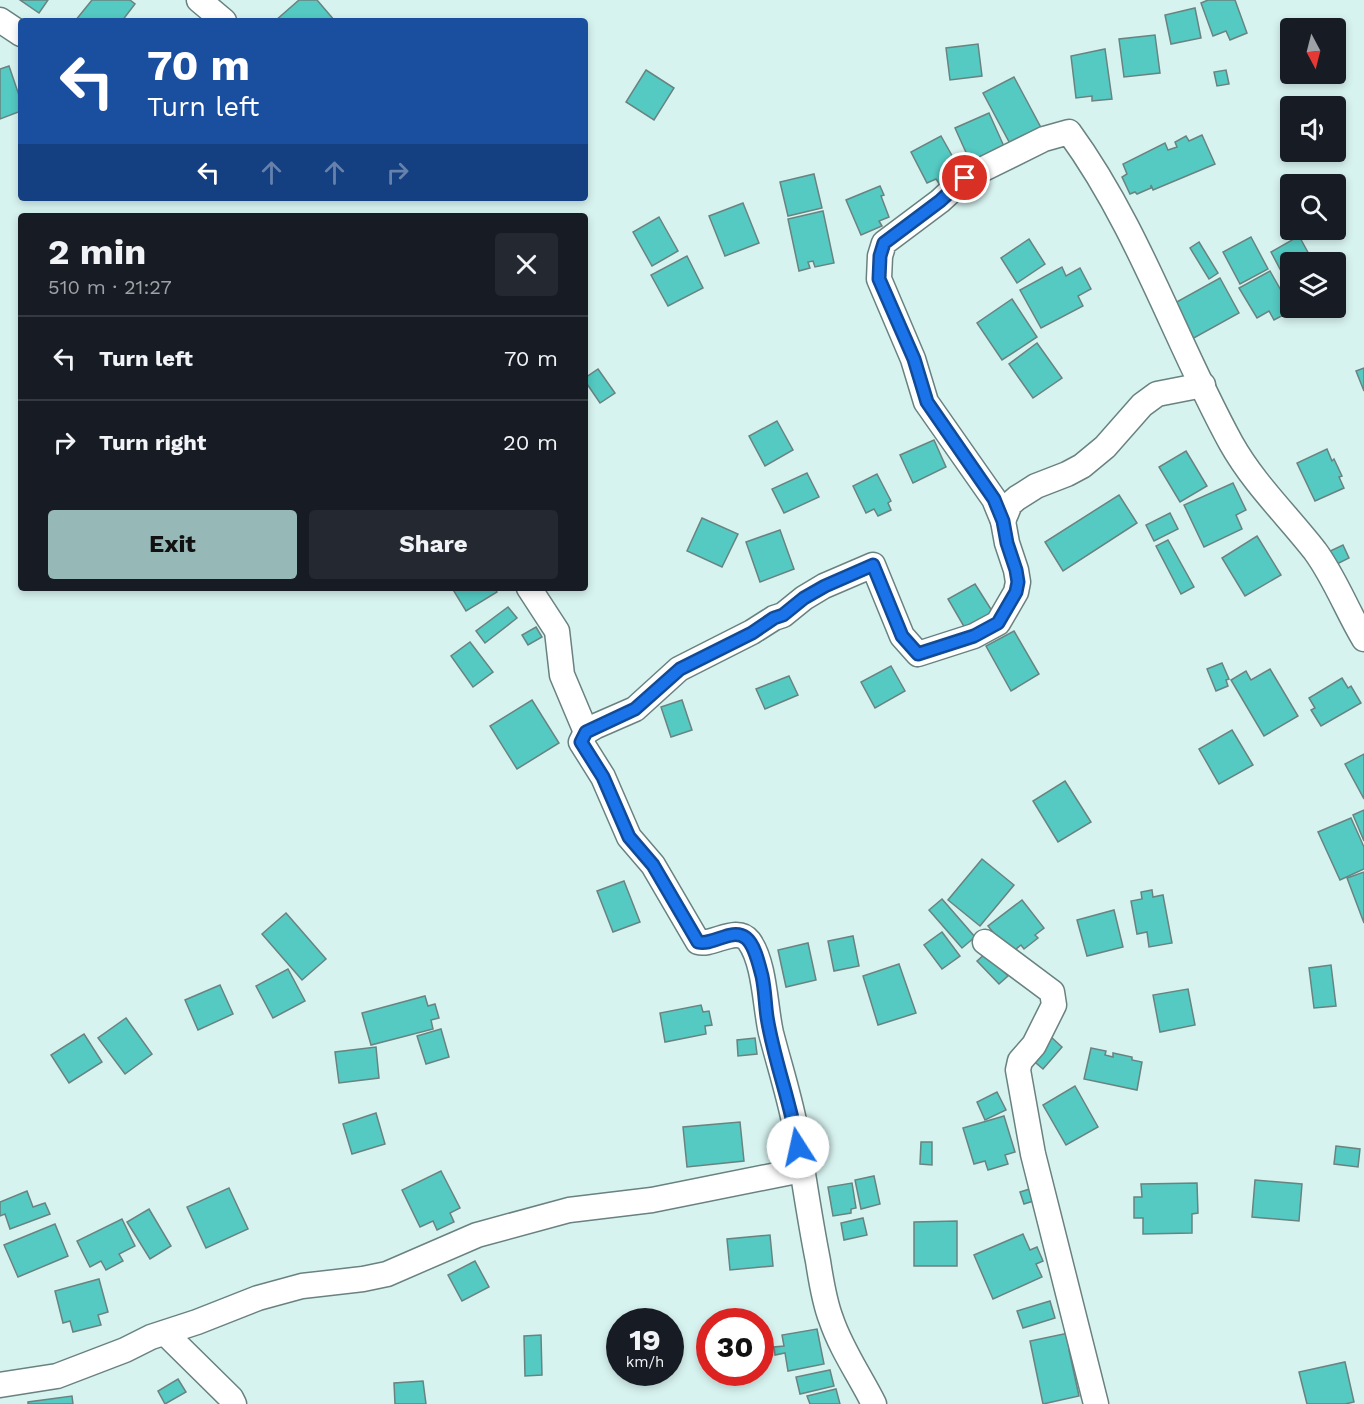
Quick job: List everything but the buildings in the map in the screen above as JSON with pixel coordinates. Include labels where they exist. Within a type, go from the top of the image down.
[{"type":"street","points":[[199,0],[220,18]]},
{"type":"street","points":[[0,20],[18,32]]},
{"type":"street","points":[[874,1404],[831,1318],[818,1266],[794,1124],[767,1017],[765,991],[748,939],[741,935],[727,936],[705,944],[698,942],[653,865],[629,837],[603,777],[581,742],[586,732],[635,709],[680,669],[752,633],[825,586],[873,565],[902,636],[918,654],[974,636],[998,623],[1016,592],[1016,570],[1003,521],[994,499],[927,402],[914,359],[879,279],[880,256],[884,243],[940,201],[965,178],[1044,139],[1069,132],[1130,232],[1231,443],[1254,479],[1316,552],[1364,639]]},
{"type":"street","points":[[1003,521],[1010,504],[1036,486],[1082,466],[1105,447],[1142,405],[1157,394],[1203,385]]},
{"type":"street","points":[[984,485],[1036,486]]},
{"type":"street","points":[[531,591],[557,631],[562,675],[586,732]]},
{"type":"street","points":[[985,942],[1052,992],[1054,999],[1054,1005],[1034,1045],[1020,1061],[1018,1070],[1033,1155],[1096,1404]]},
{"type":"street","points":[[0,1385],[57,1376],[165,1332],[258,1298],[302,1286],[387,1274],[477,1235],[568,1210],[652,1200],[802,1170]]},
{"type":"street","points":[[165,1332],[231,1398],[234,1404]]},
{"type":"route","points":[[798,1147],[767,1017],[761,974],[748,939],[741,935],[727,936],[705,944],[698,942],[653,865],[629,837],[603,777],[581,742],[586,732],[635,709],[649,699],[670,676],[680,669],[752,633],[825,586],[873,565],[902,636],[918,654],[974,636],[998,623],[1013,600],[1018,582],[1003,521],[994,499],[927,402],[914,359],[879,279],[880,256],[884,243],[940,201],[965,178]]}]
